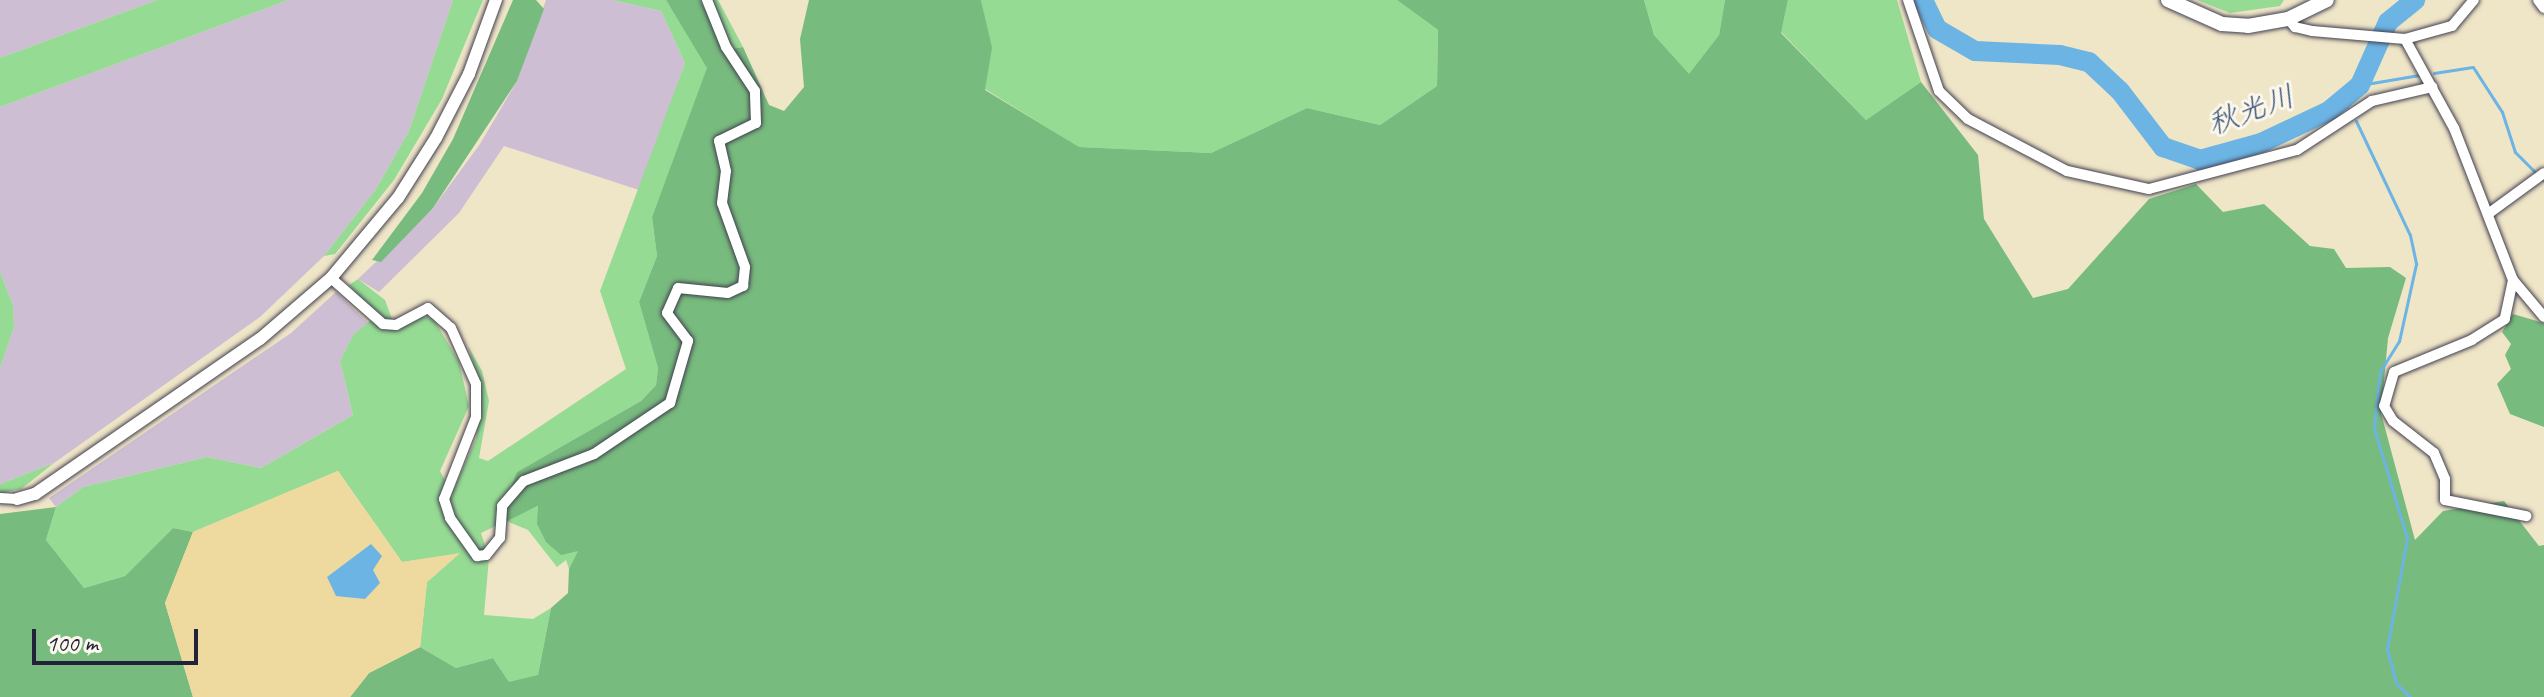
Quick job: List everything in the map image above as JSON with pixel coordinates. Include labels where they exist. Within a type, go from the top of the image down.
[{"type":"main road","points":[[2168,0],[2222,24],[2248,26],[2288,19],[2327,0]]},
{"type":"street","points":[[0,498],[17,499],[35,494],[260,339],[331,278],[398,198],[436,138],[469,74],[496,0]]},
{"type":"street","points":[[331,278],[383,324],[396,325],[428,308],[451,328],[476,384],[476,417],[444,499],[450,518],[477,556],[486,555],[500,538],[502,506],[524,481],[594,454],[670,403],[688,341],[667,313],[678,288],[728,293],[743,286],[745,267],[722,203],[726,171],[719,141],[756,123],[755,91],[726,47],[707,0]]},
{"type":"street","points":[[1908,0],[1939,91],[1968,119],[2067,171],[2149,189],[2297,150],[2372,101],[2432,87]]},
{"type":"street","points":[[2288,19],[2295,27],[2399,39],[2452,26],[2474,0]]},
{"type":"street","points":[[2538,0],[2544,8]]},
{"type":"street","points":[[2399,39],[2432,87],[2488,214],[2513,280],[2544,317]]},
{"type":"street","points":[[2488,214],[2541,175]]},
{"type":"street","points":[[2513,280],[2505,319],[2472,340],[2394,372],[2384,406],[2393,421],[2434,453],[2445,479],[2445,500],[2526,516]]},
{"type":"shaded area","points":[[0,0],[157,0],[0,58]]},
{"type":"shaded area","points":[[288,0],[453,0],[409,131],[376,189],[324,256],[260,317],[54,463],[0,484],[0,368],[14,327],[13,305],[0,272],[0,107]]},
{"type":"shaded area","points":[[546,0],[612,0],[661,11],[685,63],[639,190],[504,146],[459,213],[379,292],[358,279],[433,208],[480,144],[517,81]]},
{"type":"shaded area","points":[[336,292],[368,323],[353,335],[340,361],[353,415],[261,468],[207,457],[83,487],[56,507],[49,498],[291,333]]},
{"type":"green space","points":[[157,0],[288,0],[0,107],[0,58]]},
{"type":"green space","points":[[453,0],[483,0],[442,99],[394,180],[335,254],[324,256],[376,189],[409,131]]},
{"type":"green space","points":[[513,0],[536,0],[544,9],[517,81],[433,208],[381,262],[372,260],[422,193],[453,139]]},
{"type":"green space","points":[[612,0],[666,0],[708,68],[652,217],[657,256],[639,302],[658,368],[656,385],[641,401],[517,472],[507,520],[539,506],[579,550],[569,569],[566,560],[557,567],[528,530],[506,521],[481,533],[489,558],[484,615],[533,619],[551,608],[538,675],[555,697],[509,682],[493,658],[456,668],[420,647],[427,582],[459,554],[402,562],[338,471],[193,532],[173,528],[125,576],[84,588],[46,540],[56,507],[83,487],[207,457],[261,468],[353,415],[340,361],[353,335],[377,315],[349,285],[358,279],[385,300],[396,330],[423,317],[433,318],[459,362],[469,406],[440,471],[452,493],[476,439],[481,388],[468,346],[482,371],[489,401],[479,458],[488,461],[626,369],[600,291],[685,63],[661,11]]},
{"type":"green space","points":[[666,0],[700,0],[726,50],[743,47],[769,105],[784,111],[804,87],[800,39],[809,0],[981,0],[992,48],[985,90],[1079,147],[1211,153],[1307,108],[1380,125],[1437,86],[1438,30],[1397,0],[1644,0],[1654,35],[1689,74],[1719,35],[1725,0],[1788,0],[1781,33],[1866,120],[1921,82],[1978,155],[1984,219],[2033,298],[2068,289],[2149,199],[2196,184],[2223,212],[2264,204],[2310,246],[2334,249],[2346,268],[2390,267],[2406,278],[2388,338],[2381,413],[2415,540],[2443,511],[2504,501],[2539,546],[2544,545],[2544,697],[350,697],[369,673],[420,647],[456,668],[493,658],[509,682],[538,675],[551,608],[568,593],[569,569],[578,551],[561,555],[546,542],[537,524],[538,506],[507,521],[505,505],[517,472],[641,401],[656,385],[658,368],[639,302],[657,256],[652,217],[707,68]]},
{"type":"green space","points":[[700,0],[718,0],[743,47],[726,50]]},
{"type":"green space","points":[[981,0],[1397,0],[1438,30],[1437,86],[1380,125],[1307,108],[1211,153],[1078,147],[985,89],[991,48]]},
{"type":"green space","points":[[1644,0],[1725,0],[1719,35],[1689,75],[1654,35]]},
{"type":"green space","points":[[1788,0],[1897,0],[1921,82],[1866,120],[1781,32]]},
{"type":"green space","points":[[2197,0],[2284,0],[2280,6],[2230,13]]},
{"type":"green space","points":[[0,272],[13,305],[14,327],[0,368]]},
{"type":"green space","points":[[2513,314],[2544,323],[2544,427],[2510,414],[2497,384],[2511,369],[2505,355],[2511,344],[2502,332]]},
{"type":"green space","points":[[54,463],[21,489],[0,493],[0,484]]},
{"type":"green space","points":[[56,507],[46,540],[84,588],[125,576],[173,528],[193,532],[165,603],[193,697],[0,697],[0,514]]},
{"type":"sand","points":[[338,471],[402,562],[460,553],[427,582],[420,647],[369,673],[350,697],[193,697],[165,603],[193,532]]},
{"type":"water","points":[[371,544],[382,556],[373,570],[380,583],[365,599],[336,596],[327,577]]},
{"type":"waterway","name":"秋光川","points":[[1923,0],[1937,29],[1975,51],[2060,55],[2089,62],[2120,91],[2163,147],[2200,160],[2261,143],[2329,111],[2360,85],[2388,22],[2415,0]]},
{"type":"waterway","points":[[2434,73],[2473,67],[2502,112],[2515,152],[2544,181]]},
{"type":"waterway","points":[[2360,85],[2419,75]]},
{"type":"waterway","points":[[2343,100],[2347,107]]},
{"type":"waterway","points":[[2356,121],[2410,235],[2416,264],[2399,341],[2380,372],[2374,428],[2407,538],[2387,649],[2396,683],[2410,697]]}]
